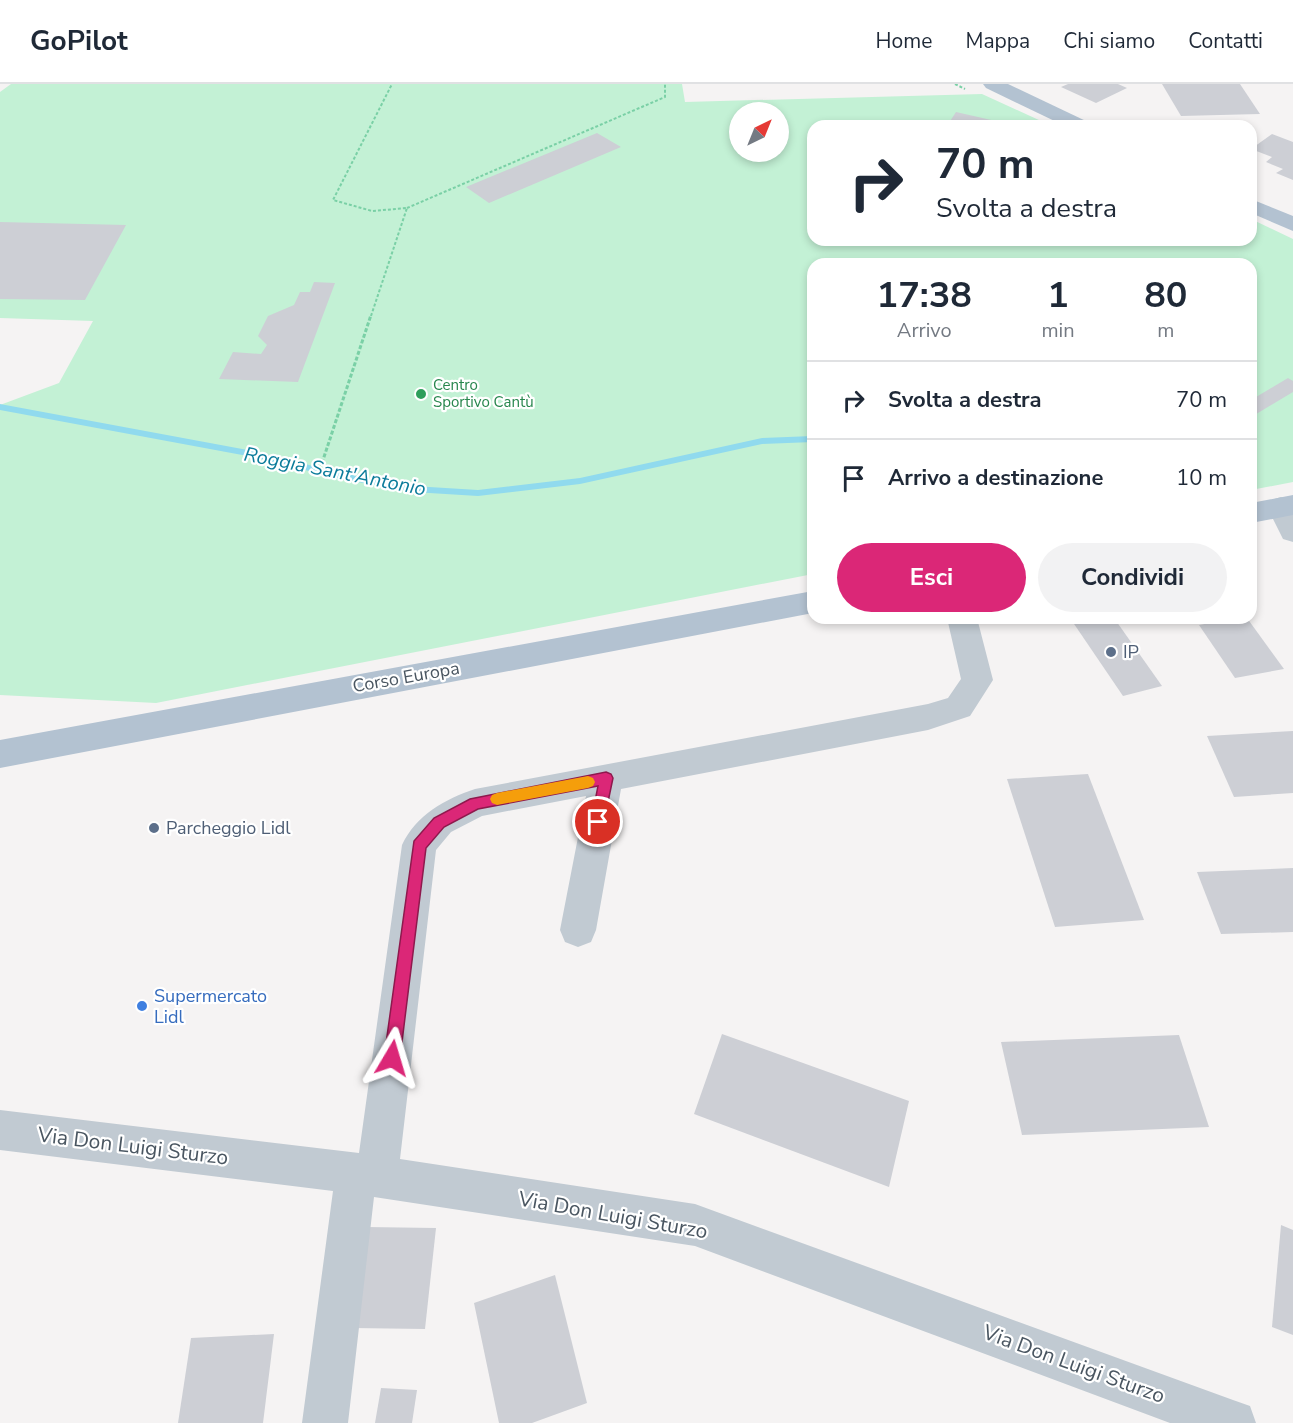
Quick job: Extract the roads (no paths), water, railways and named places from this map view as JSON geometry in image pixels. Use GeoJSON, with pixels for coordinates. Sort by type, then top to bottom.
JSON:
{"type":"FeatureCollection","features":[{"type":"Feature","properties":{"kind":"main road"},"geometry":{"type":"LineString","coordinates":[[993,84],[1068,120]]}},
{"type":"Feature","properties":{"kind":"main road"},"geometry":{"type":"LineString","coordinates":[[1257,208],[1293,224]]}},
{"type":"Feature","properties":{"kind":"main road"},"geometry":{"type":"LineString","coordinates":[[1257,513],[1289,515]]}},
{"type":"Feature","properties":{"kind":"main road","name":"Corso Europa"},"geometry":{"type":"LineString","coordinates":[[0,754],[807,603]]}},
{"type":"Feature","properties":{"kind":"street"},"geometry":{"type":"LineString","coordinates":[[325,1423],[419,845],[439,822],[475,803],[928,717],[959,707],[977,680],[963,624]]}},
{"type":"Feature","properties":{"kind":"street"},"geometry":{"type":"LineString","coordinates":[[578,930],[606,778]]}},
{"type":"Feature","properties":{"kind":"street","name":"Via Don Luigi Sturzo"},"geometry":{"type":"LineString","coordinates":[[0,1130],[366,1174],[695,1225],[1233,1423]]}},
{"type":"Feature","properties":{"kind":"waterway","name":"Roggia Sant'Antonio"},"geometry":{"type":"LineString","coordinates":[[0,407],[253,454],[341,476],[413,489],[478,493],[580,481],[762,441],[807,439]]}},
{"type":"Feature","properties":{"kind":"place","name":"Centro Sportivo Cantù"},"geometry":{"type":"Point","coordinates":[421,394]}},
{"type":"Feature","properties":{"kind":"place","name":"IP"},"geometry":{"type":"Point","coordinates":[1111,652]}},
{"type":"Feature","properties":{"kind":"place","name":"Parcheggio Lidl"},"geometry":{"type":"Point","coordinates":[154,828]}},
{"type":"Feature","properties":{"kind":"place","name":"Supermercato Lidl"},"geometry":{"type":"Point","coordinates":[142,1006]}}]}
